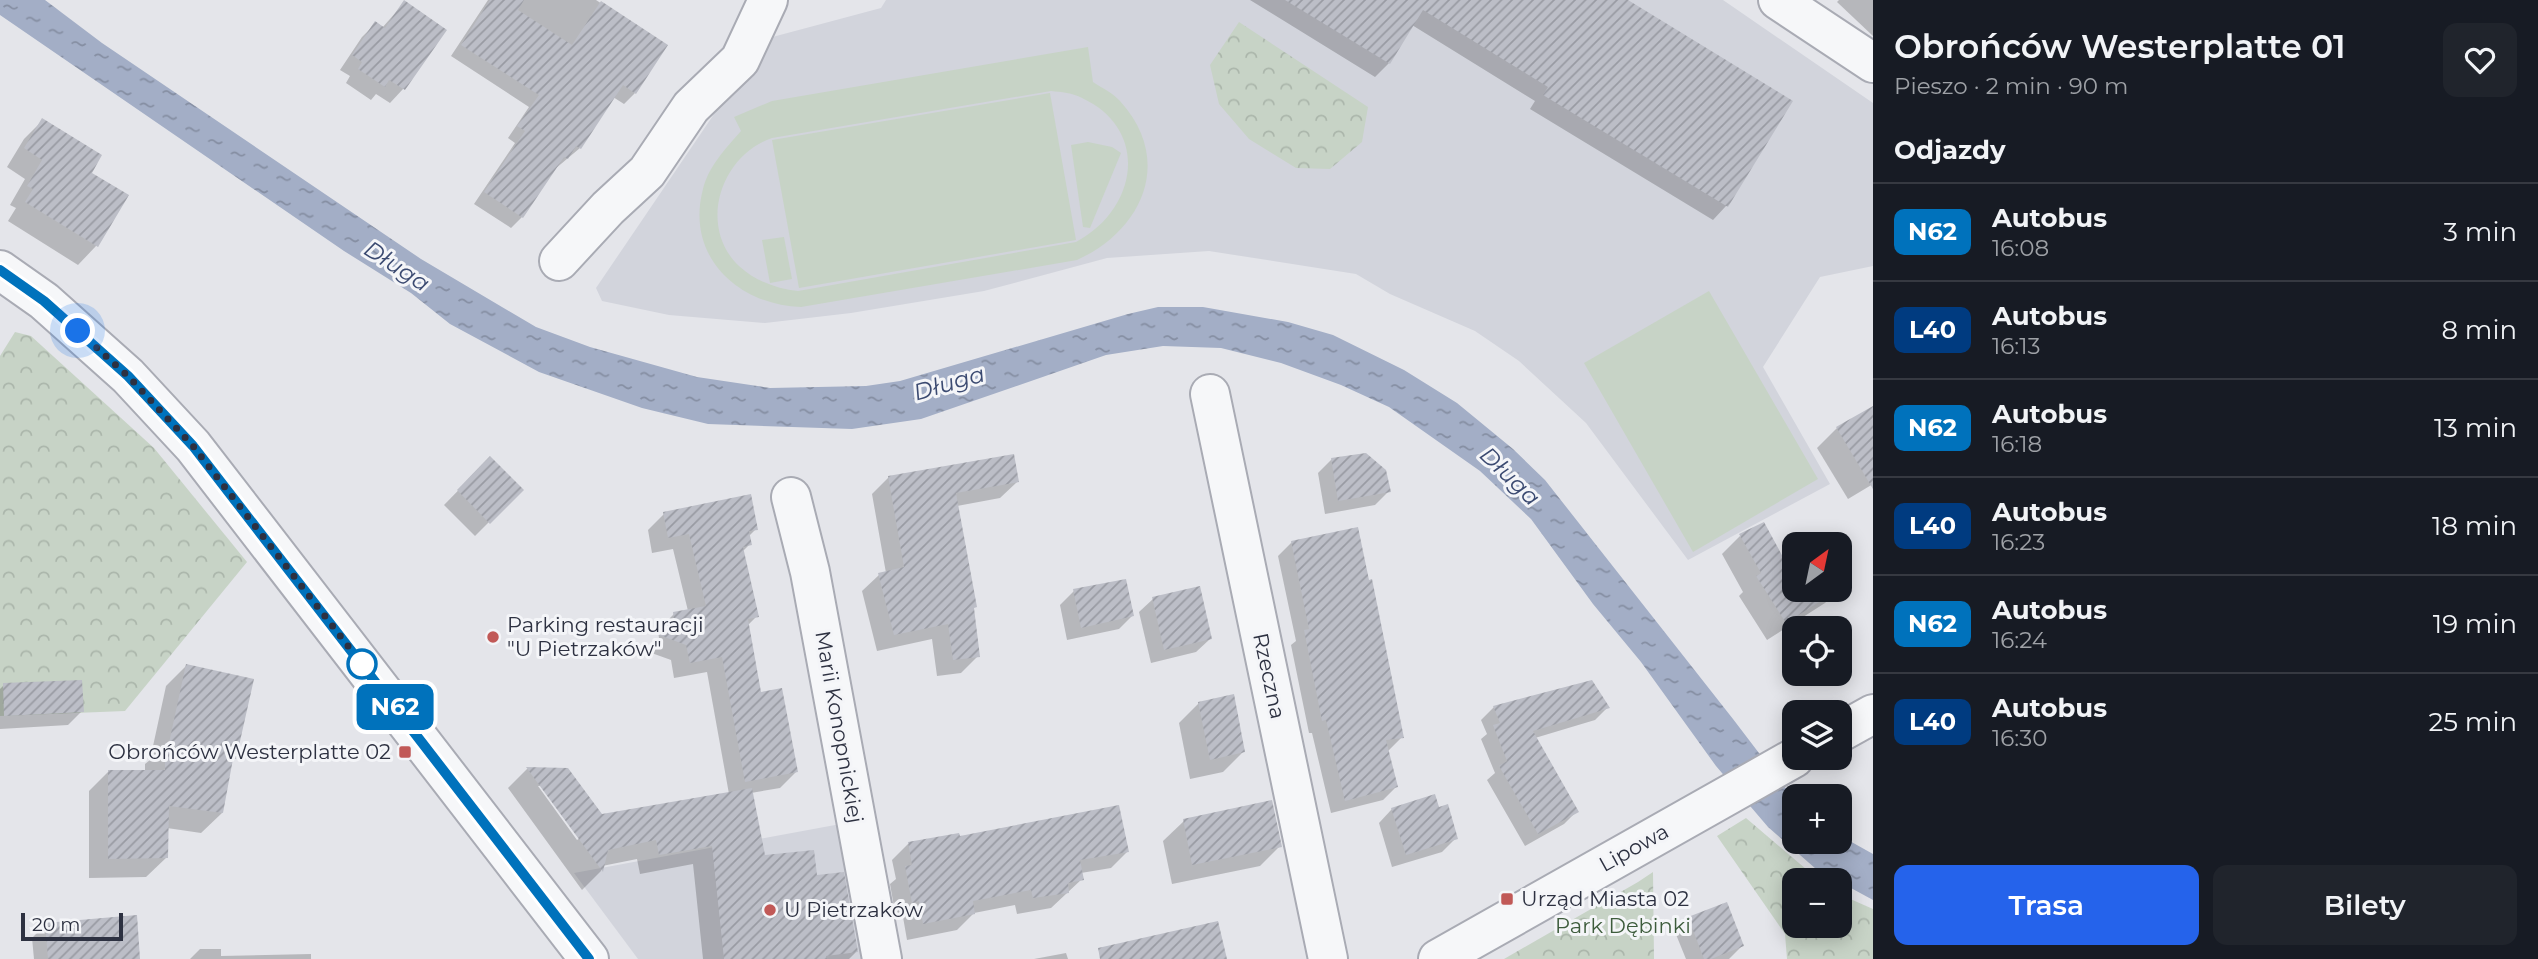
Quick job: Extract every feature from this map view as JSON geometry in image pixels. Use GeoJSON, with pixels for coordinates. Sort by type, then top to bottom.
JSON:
{"type":"FeatureCollection","features":[{"type":"Feature","properties":{"kind":"street"},"geometry":{"type":"LineString","coordinates":[[559,261],[608,208],[647,172],[691,107],[740,60],[768,0]]}},
{"type":"Feature","properties":{"kind":"street"},"geometry":{"type":"LineString","coordinates":[[1778,0],[1873,63]]}},
{"type":"Feature","properties":{"kind":"street"},"geometry":{"type":"LineString","coordinates":[[0,270],[44,301],[128,376],[193,446],[589,959]]}},
{"type":"Feature","properties":{"kind":"street","name":"Rzeczna"},"geometry":{"type":"LineString","coordinates":[[1210,394],[1328,959]]}},
{"type":"Feature","properties":{"kind":"street","name":"Marii Konopnickiej"},"geometry":{"type":"LineString","coordinates":[[791,497],[810,572],[882,959]]}},
{"type":"Feature","properties":{"kind":"street"},"geometry":{"type":"LineString","coordinates":[[1852,726],[1873,714]]}},
{"type":"Feature","properties":{"kind":"street","name":"Lipowa"},"geometry":{"type":"LineString","coordinates":[[1438,959],[1782,765]]}},
{"type":"Feature","properties":{"kind":"shaded area"},"geometry":{"type":"Polygon","coordinates":[[[886,0],[1723,0],[1873,103],[1873,266],[1820,277],[1763,367],[1830,484],[1688,560],[1586,423],[1519,361],[1475,331],[1390,294],[1356,274],[1209,251],[1107,258],[984,291],[851,313],[765,323],[669,315],[602,301],[596,288],[765,39],[881,8],[886,0]]]}},
{"type":"Feature","properties":{"kind":"shaded area"},"geometry":{"type":"Polygon","coordinates":[[[846,823],[873,959],[638,959],[574,873],[846,823]]]}},
{"type":"Feature","properties":{"kind":"green space"},"geometry":{"type":"Polygon","coordinates":[[[1239,22],[1368,107],[1362,142],[1330,169],[1296,168],[1249,139],[1219,104],[1210,65],[1239,22]]]}},
{"type":"Feature","properties":{"kind":"green space"},"geometry":{"type":"Polygon","coordinates":[[[1088,47],[1093,82],[1120,101],[1136,124],[1145,147],[1148,169],[1144,191],[1134,212],[1119,231],[1100,247],[1077,260],[801,307],[778,304],[757,297],[722,272],[709,255],[702,235],[699,213],[709,173],[741,131],[734,117],[772,101],[1088,47]],[[1051,91],[772,138],[754,147],[739,160],[728,175],[718,212],[719,232],[726,250],[739,266],[759,280],[798,291],[1076,242],[1097,228],[1123,191],[1128,170],[1127,149],[1119,130],[1104,112],[1078,96],[1051,91]]]}},
{"type":"Feature","properties":{"kind":"green space"},"geometry":{"type":"Polygon","coordinates":[[[1050,93],[1076,240],[799,288],[772,140],[1050,93]]]}},
{"type":"Feature","properties":{"kind":"green space"},"geometry":{"type":"Polygon","coordinates":[[[1088,142],[1112,147],[1121,153],[1090,228],[1083,227],[1071,145],[1088,142]]]}},
{"type":"Feature","properties":{"kind":"green space"},"geometry":{"type":"Polygon","coordinates":[[[784,237],[792,279],[770,283],[762,240],[784,237]]]}},
{"type":"Feature","properties":{"kind":"green space"},"geometry":{"type":"Polygon","coordinates":[[[1709,291],[1818,479],[1693,552],[1584,363],[1709,291]]]}},
{"type":"Feature","properties":{"kind":"green space"},"geometry":{"type":"Polygon","coordinates":[[[15,332],[31,336],[154,448],[247,562],[125,711],[0,716],[0,356],[15,332]]]}},
{"type":"Feature","properties":{"kind":"green space"},"geometry":{"type":"Polygon","coordinates":[[[1746,818],[1782,849],[1782,854],[1788,854],[1805,868],[1782,868],[1782,930],[1717,836],[1746,818]]]}},
{"type":"Feature","properties":{"kind":"green space","name":"Park Dębinki"},"geometry":{"type":"Polygon","coordinates":[[[1653,872],[1654,959],[1504,959],[1638,882],[1653,872]]]}},
{"type":"Feature","properties":{"kind":"green space"},"geometry":{"type":"Polygon","coordinates":[[[1852,900],[1873,909],[1873,959],[1787,959],[1785,938],[1852,938],[1852,900]]]}},
{"type":"Feature","properties":{"kind":"water","name":"Długa"},"geometry":{"type":"Polygon","coordinates":[[[0,0],[45,0],[102,43],[421,259],[536,327],[590,347],[697,377],[770,388],[866,386],[900,381],[1158,307],[1203,307],[1288,322],[1333,335],[1404,370],[1457,403],[1513,449],[1545,480],[1783,784],[1782,839],[1768,827],[1716,766],[1641,662],[1593,604],[1531,519],[1480,471],[1389,407],[1341,385],[1281,363],[1221,348],[1163,346],[1106,355],[921,419],[852,429],[708,424],[642,408],[539,372],[450,324],[411,293],[344,251],[0,15],[0,0]]]}},
{"type":"Feature","properties":{"kind":"water"},"geometry":{"type":"Polygon","coordinates":[[[1852,842],[1873,854],[1873,900],[1852,889],[1852,868],[1815,868],[1799,854],[1852,854],[1852,842]]]}},
{"type":"Feature","properties":{"kind":"building"},"geometry":{"type":"Polygon","coordinates":[[[404,0],[447,30],[405,90],[389,80],[385,87],[358,69],[362,62],[352,55],[375,21],[385,28],[404,0]]]}},
{"type":"Feature","properties":{"kind":"building"},"geometry":{"type":"Polygon","coordinates":[[[490,0],[524,0],[518,10],[572,45],[601,1],[668,45],[636,94],[623,85],[581,149],[576,146],[568,159],[564,157],[523,218],[484,192],[525,131],[517,126],[539,95],[461,45],[490,0]]]}},
{"type":"Feature","properties":{"kind":"building"},"geometry":{"type":"Polygon","coordinates":[[[1285,0],[1628,0],[1793,101],[1728,207],[1543,95],[1548,87],[1423,10],[1390,64],[1285,0]]]}},
{"type":"Feature","properties":{"kind":"building"},"geometry":{"type":"Polygon","coordinates":[[[42,118],[102,155],[92,173],[129,195],[98,247],[25,202],[33,189],[27,186],[42,160],[24,148],[42,118]]]}},
{"type":"Feature","properties":{"kind":"building"},"geometry":{"type":"Polygon","coordinates":[[[1873,406],[1873,489],[1836,427],[1873,406]]]}},
{"type":"Feature","properties":{"kind":"building"},"geometry":{"type":"Polygon","coordinates":[[[1366,453],[1386,470],[1391,492],[1338,501],[1331,458],[1366,453]]]}},
{"type":"Feature","properties":{"kind":"building"},"geometry":{"type":"Polygon","coordinates":[[[1014,454],[1019,482],[956,493],[977,607],[974,608],[980,657],[953,660],[948,624],[894,635],[878,573],[904,567],[888,476],[1014,454]]]}},
{"type":"Feature","properties":{"kind":"building"},"geometry":{"type":"Polygon","coordinates":[[[490,456],[524,490],[490,524],[457,490],[490,456]]]}},
{"type":"Feature","properties":{"kind":"building"},"geometry":{"type":"Polygon","coordinates":[[[751,494],[758,530],[749,531],[752,545],[743,547],[759,617],[748,619],[761,692],[782,688],[798,772],[745,782],[722,657],[690,663],[686,645],[659,635],[674,621],[673,612],[706,606],[689,534],[668,538],[663,512],[751,494]]]}},
{"type":"Feature","properties":{"kind":"building"},"geometry":{"type":"Polygon","coordinates":[[[1764,522],[1782,555],[1782,602],[1819,602],[1797,616],[1782,617],[1756,576],[1761,573],[1739,534],[1764,522]]]}},
{"type":"Feature","properties":{"kind":"building"},"geometry":{"type":"Polygon","coordinates":[[[1358,527],[1369,580],[1372,579],[1404,738],[1386,740],[1398,787],[1345,801],[1326,720],[1322,721],[1304,630],[1309,629],[1291,541],[1358,527]]]}},
{"type":"Feature","properties":{"kind":"building"},"geometry":{"type":"Polygon","coordinates":[[[1126,579],[1134,616],[1081,628],[1073,589],[1126,579]]]}},
{"type":"Feature","properties":{"kind":"building"},"geometry":{"type":"Polygon","coordinates":[[[1200,586],[1212,639],[1164,650],[1152,597],[1200,586]]]}},
{"type":"Feature","properties":{"kind":"building"},"geometry":{"type":"Polygon","coordinates":[[[186,664],[254,679],[236,759],[233,759],[223,813],[169,806],[168,858],[108,859],[108,770],[165,770],[165,743],[169,743],[186,664]]]}},
{"type":"Feature","properties":{"kind":"building"},"geometry":{"type":"Polygon","coordinates":[[[82,680],[84,712],[4,716],[3,683],[82,680]]]}},
{"type":"Feature","properties":{"kind":"building"},"geometry":{"type":"Polygon","coordinates":[[[1592,680],[1610,708],[1533,731],[1579,812],[1538,834],[1499,766],[1507,761],[1493,725],[1500,723],[1493,706],[1592,680]]]}},
{"type":"Feature","properties":{"kind":"building"},"geometry":{"type":"Polygon","coordinates":[[[1234,694],[1245,752],[1210,760],[1198,702],[1234,694]]]}},
{"type":"Feature","properties":{"kind":"building"},"geometry":{"type":"Polygon","coordinates":[[[526,767],[568,768],[602,814],[752,788],[765,855],[814,850],[817,875],[844,872],[858,952],[826,956],[827,959],[724,959],[712,846],[659,855],[656,840],[608,850],[603,872],[526,767]]]}},
{"type":"Feature","properties":{"kind":"building"},"geometry":{"type":"Polygon","coordinates":[[[1435,794],[1439,807],[1448,804],[1458,839],[1406,855],[1391,808],[1435,794]]]}},
{"type":"Feature","properties":{"kind":"building"},"geometry":{"type":"Polygon","coordinates":[[[1272,800],[1282,847],[1192,865],[1183,819],[1272,800]]]}},
{"type":"Feature","properties":{"kind":"building"},"geometry":{"type":"Polygon","coordinates":[[[1119,805],[1129,852],[1080,860],[1084,880],[1068,883],[1069,893],[1033,898],[1031,890],[973,901],[975,914],[923,924],[919,901],[912,903],[905,866],[912,865],[908,842],[959,833],[960,836],[1119,805]]]}},
{"type":"Feature","properties":{"kind":"building"},"geometry":{"type":"Polygon","coordinates":[[[1727,902],[1744,946],[1711,959],[1704,959],[1688,917],[1727,902]]]}},
{"type":"Feature","properties":{"kind":"building"},"geometry":{"type":"Polygon","coordinates":[[[137,915],[140,959],[48,959],[45,923],[137,915]]]}},
{"type":"Feature","properties":{"kind":"building"},"geometry":{"type":"Polygon","coordinates":[[[1218,921],[1227,959],[1100,959],[1098,948],[1218,921]]]}},
{"type":"Feature","properties":{"kind":"bus line","name":"N62"},"geometry":{"type":"LineString","coordinates":[[0,270],[44,301],[128,376],[193,446],[589,959]]}},
{"type":"Feature","properties":{"kind":"place","name":"Parking restauracji \"U Pietrzaków\""},"geometry":{"type":"Point","coordinates":[493,637]}},
{"type":"Feature","properties":{"kind":"place","name":"Obrońców Westerplatte 02"},"geometry":{"type":"Point","coordinates":[405,752]}},
{"type":"Feature","properties":{"kind":"place","name":"Urząd Miasta 02"},"geometry":{"type":"Point","coordinates":[1507,899]}},
{"type":"Feature","properties":{"kind":"place","name":"U Pietrzaków"},"geometry":{"type":"Point","coordinates":[770,910]}},
{"type":"Feature","properties":{"kind":"route"},"geometry":{"type":"LineString","coordinates":[[78,331],[128,376],[193,446],[362,664]]}}]}
